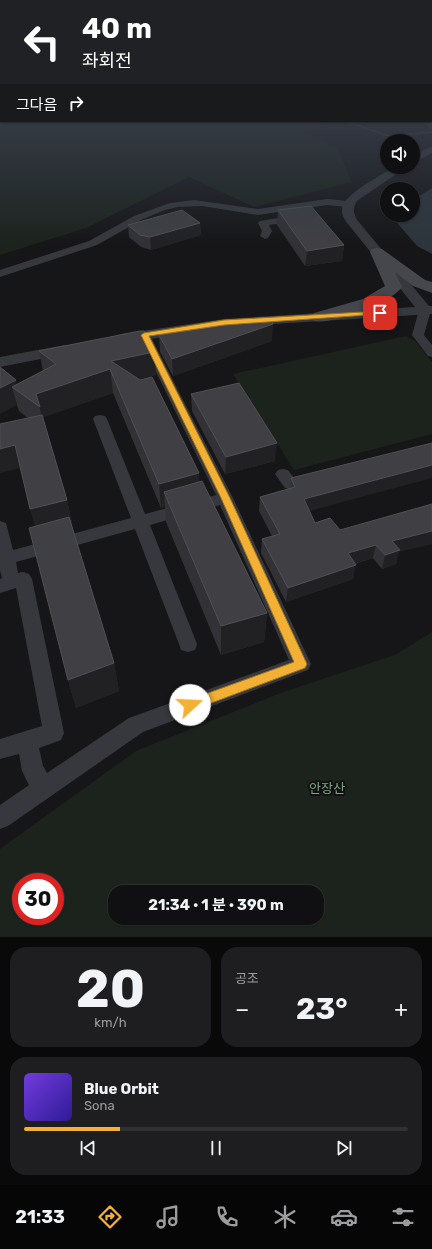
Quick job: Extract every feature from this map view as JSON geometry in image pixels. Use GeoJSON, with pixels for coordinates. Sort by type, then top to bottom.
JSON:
{"type":"FeatureCollection","features":[{"type":"Feature","properties":{"kind":"main road"},"geometry":{"type":"LineString","coordinates":[[377,252],[419,283],[432,288]]}},
{"type":"Feature","properties":{"kind":"main road"},"geometry":{"type":"LineString","coordinates":[[320,317],[370,303],[383,297],[394,288],[377,252]]}},
{"type":"Feature","properties":{"kind":"street"},"geometry":{"type":"LineString","coordinates":[[391,174],[354,198],[348,204],[347,213],[377,252],[429,310],[432,325]]}},
{"type":"Feature","properties":{"kind":"street"},"geometry":{"type":"LineString","coordinates":[[0,274],[106,238],[130,222],[173,206],[195,203],[248,212],[258,212],[327,202],[348,204]]}},
{"type":"Feature","properties":{"kind":"street"},"geometry":{"type":"LineString","coordinates":[[265,236],[267,231],[263,223],[311,216],[314,206],[311,204]]}},
{"type":"Feature","properties":{"kind":"street"},"geometry":{"type":"LineString","coordinates":[[106,342],[224,322],[429,310]]}},
{"type":"Feature","properties":{"kind":"street"},"geometry":{"type":"LineString","coordinates":[[429,310],[418,335],[432,353]]}},
{"type":"Feature","properties":{"kind":"street"},"geometry":{"type":"LineString","coordinates":[[0,818],[136,725],[301,664],[225,498],[144,335]]}},
{"type":"Feature","properties":{"kind":"street"},"geometry":{"type":"LineString","coordinates":[[0,362],[76,348]]}},
{"type":"Feature","properties":{"kind":"street"},"geometry":{"type":"LineString","coordinates":[[100,419],[188,644]]}},
{"type":"Feature","properties":{"kind":"street"},"geometry":{"type":"LineString","coordinates":[[284,474],[290,484],[320,477]]}},
{"type":"Feature","properties":{"kind":"street"},"geometry":{"type":"LineString","coordinates":[[7,558],[225,498]]}},
{"type":"Feature","properties":{"kind":"street"},"geometry":{"type":"LineString","coordinates":[[0,527],[7,558],[6,584],[23,579],[54,733],[0,749]]}},
{"type":"Feature","properties":{"kind":"street"},"geometry":{"type":"LineString","coordinates":[[27,741],[33,771],[44,788]]}},
{"type":"Feature","properties":{"kind":"green space"},"geometry":{"type":"Polygon","coordinates":[[[0,156],[341,156],[352,182],[254,207],[189,177],[86,228],[0,255],[0,156]]]}},
{"type":"Feature","properties":{"kind":"green space"},"geometry":{"type":"Polygon","coordinates":[[[406,336],[415,341],[432,362],[432,434],[294,470],[233,374],[406,336]]]}},
{"type":"Feature","properties":{"kind":"green space","name":"안장산"},"geometry":{"type":"Polygon","coordinates":[[[432,632],[432,937],[0,937],[0,849],[136,751],[281,693],[395,655],[432,632]]]}},
{"type":"Feature","properties":{"kind":"shaded area"},"geometry":{"type":"Polygon","coordinates":[[[432,188],[432,254],[417,246],[397,222],[420,222],[420,196],[432,188]]]}},
{"type":"Feature","properties":{"kind":"building"},"geometry":{"type":"Polygon","coordinates":[[[311,206],[344,245],[307,251],[278,210],[311,206]]]}},
{"type":"Feature","properties":{"kind":"building"},"geometry":{"type":"Polygon","coordinates":[[[182,210],[200,223],[150,237],[140,235],[128,225],[182,210]]]}},
{"type":"Feature","properties":{"kind":"building"},"geometry":{"type":"Polygon","coordinates":[[[272,320],[273,324],[172,359],[159,335],[231,324],[272,320]]]}},
{"type":"Feature","properties":{"kind":"building"},"geometry":{"type":"Polygon","coordinates":[[[144,331],[154,352],[111,361],[140,380],[152,377],[199,473],[159,484],[110,369],[36,394],[40,407],[12,387],[56,364],[39,351],[144,331]]]}},
{"type":"Feature","properties":{"kind":"building"},"geometry":{"type":"Polygon","coordinates":[[[0,367],[16,380],[0,388],[0,367]]]}},
{"type":"Feature","properties":{"kind":"building"},"geometry":{"type":"Polygon","coordinates":[[[239,383],[277,443],[226,457],[191,394],[239,383]]]}},
{"type":"Feature","properties":{"kind":"building"},"geometry":{"type":"Polygon","coordinates":[[[42,415],[67,500],[30,509],[15,445],[0,449],[0,424],[42,415]]]}},
{"type":"Feature","properties":{"kind":"building"},"geometry":{"type":"Polygon","coordinates":[[[432,443],[432,465],[304,499],[315,523],[330,518],[340,530],[432,504],[432,531],[392,541],[400,550],[385,555],[376,545],[348,553],[356,565],[288,588],[262,539],[280,534],[260,497],[295,487],[291,478],[432,443]]]}},
{"type":"Feature","properties":{"kind":"building"},"geometry":{"type":"Polygon","coordinates":[[[202,481],[267,613],[221,626],[164,492],[202,481]]]}},
{"type":"Feature","properties":{"kind":"building"},"geometry":{"type":"Polygon","coordinates":[[[69,517],[114,663],[68,680],[29,528],[69,517]]]}},
{"type":"Feature","properties":{"kind":"route"},"geometry":{"type":"LineString","coordinates":[[190,705],[301,664],[225,498],[144,335],[224,322],[380,313]]}}]}
